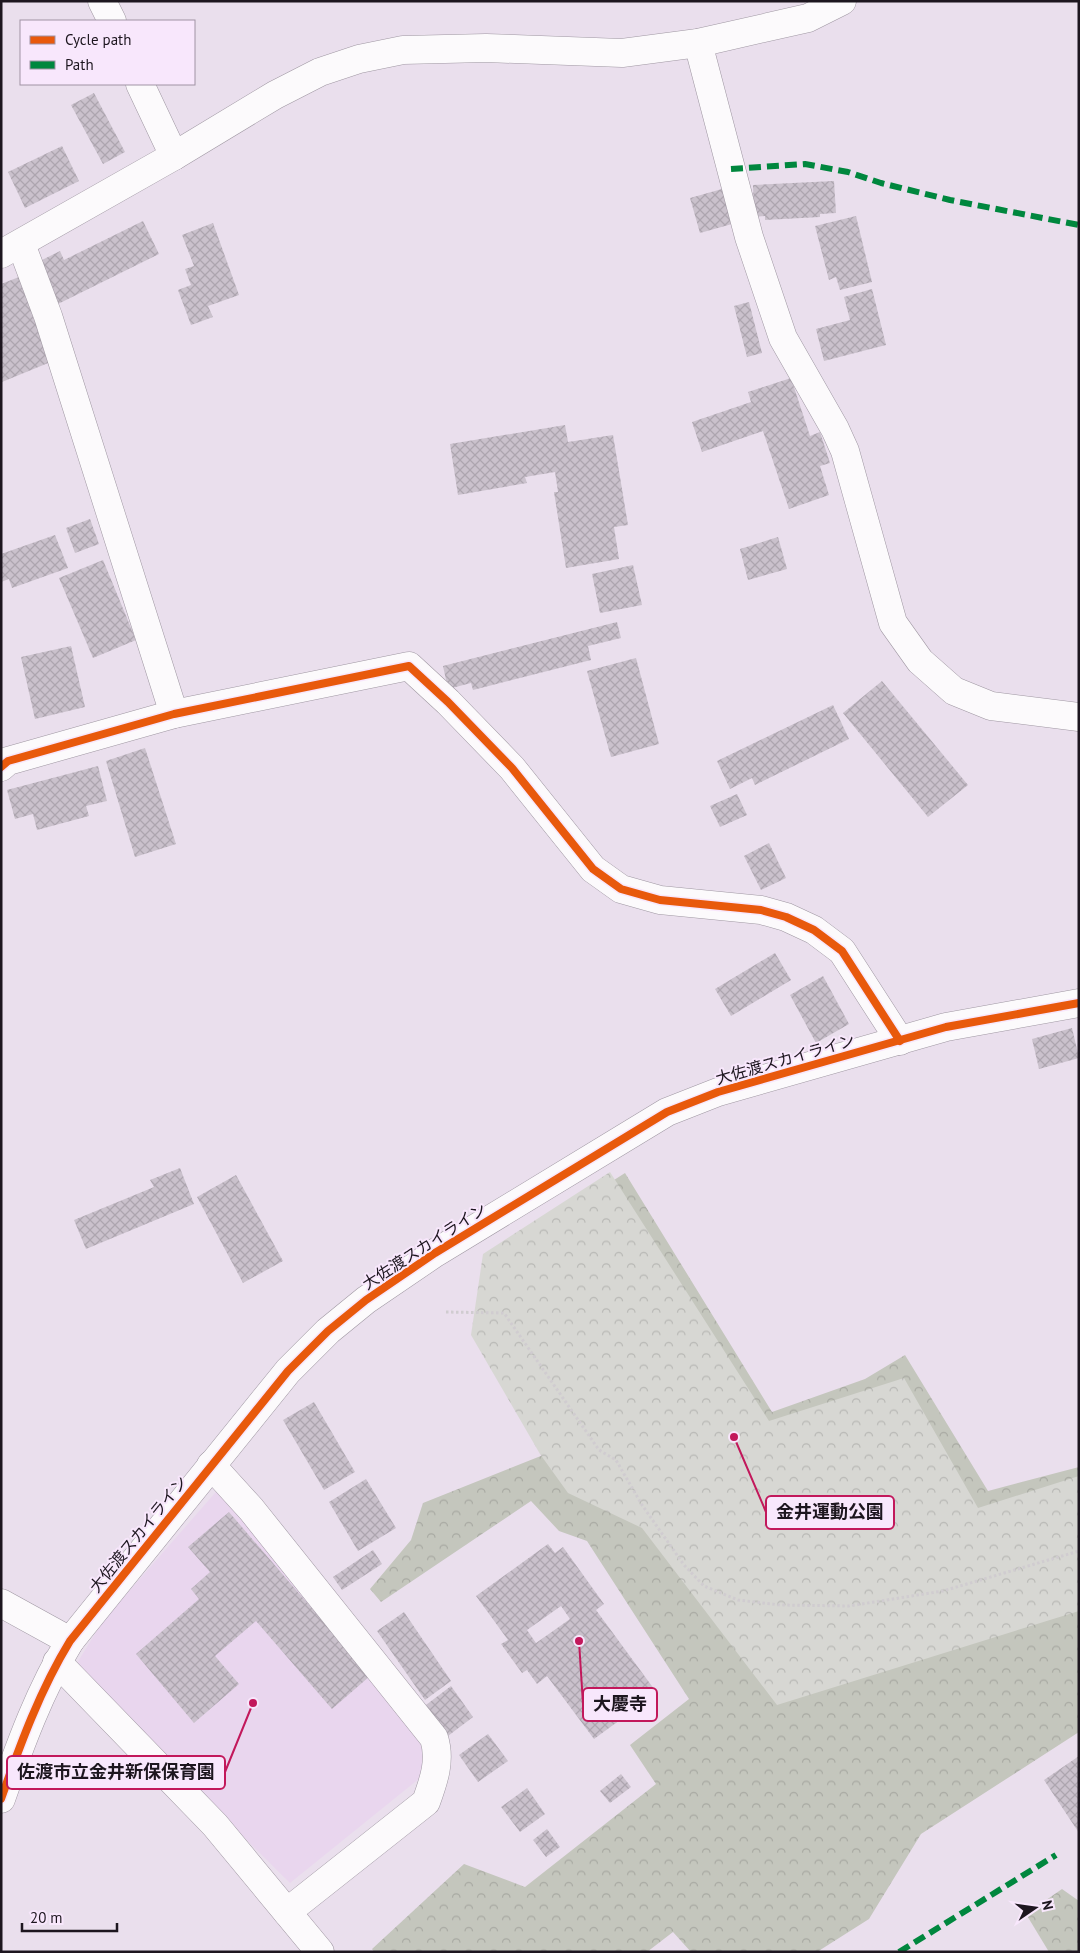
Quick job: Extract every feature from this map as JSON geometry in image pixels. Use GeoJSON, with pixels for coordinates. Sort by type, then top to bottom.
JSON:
{"type":"FeatureCollection","features":[{"type":"Feature","properties":{"kind":"street"},"geometry":{"type":"LineString","coordinates":[[102,1],[112,20]]}},
{"type":"Feature","properties":{"kind":"street"},"geometry":{"type":"LineString","coordinates":[[174,714],[48,316],[11,249],[174,156],[275,95],[320,72],[359,59],[403,50],[486,48],[622,53],[698,43],[808,18],[842,1]]}},
{"type":"Feature","properties":{"kind":"street"},"geometry":{"type":"LineString","coordinates":[[698,43],[749,237],[783,338],[835,429],[845,451],[893,623],[920,661],[954,691],[991,706],[1079,717]]}},
{"type":"Feature","properties":{"kind":"street"},"geometry":{"type":"LineString","coordinates":[[140,85],[174,156]]}},
{"type":"Feature","properties":{"kind":"street"},"geometry":{"type":"LineString","coordinates":[[1,767],[8,761],[174,714],[409,666],[448,702],[512,768],[593,869],[621,889],[660,900],[761,910],[786,917],[814,930],[842,951],[900,1041]]}},
{"type":"Feature","properties":{"kind":"street","name":"大佐渡スカイライン"},"geometry":{"type":"LineString","coordinates":[[1,1799],[18,1751],[63,1652],[288,1371],[328,1331],[366,1300],[435,1253],[667,1112],[718,1092],[946,1027],[1079,1003]]}},
{"type":"Feature","properties":{"kind":"street"},"geometry":{"type":"LineString","coordinates":[[211,1466],[251,1509],[428,1730],[434,1738],[438,1752],[435,1777],[426,1802],[287,1912]]}},
{"type":"Feature","properties":{"kind":"street"},"geometry":{"type":"LineString","coordinates":[[1,1603],[63,1652],[215,1826],[320,1952]]}},
{"type":"Feature","properties":{"kind":"path"},"geometry":{"type":"LineString","coordinates":[[446,1312],[504,1313],[599,1450],[616,1460],[642,1505],[684,1565],[704,1586],[738,1600],[780,1605],[849,1606],[944,1591],[1079,1551]]}},
{"type":"Feature","properties":{"kind":"shaded area"},"geometry":{"type":"Polygon","coordinates":[[[222,1485],[380,1677],[436,1765],[290,1883],[74,1668],[103,1621],[222,1485]]]}},
{"type":"Feature","properties":{"kind":"green space"},"geometry":{"type":"Polygon","coordinates":[[[610,1172],[769,1421],[904,1378],[978,1508],[1079,1476],[1079,1611],[777,1705],[642,1528],[568,1493],[540,1454],[471,1335],[483,1254],[610,1172]]]}},
{"type":"Feature","properties":{"kind":"green space"},"geometry":{"type":"Polygon","coordinates":[[[625,1173],[772,1412],[865,1379],[905,1355],[988,1491],[1079,1467],[1079,1732],[921,1834],[869,1919],[817,1952],[691,1952],[673,1932],[647,1952],[374,1952],[372,1949],[464,1864],[525,1887],[656,1784],[630,1745],[689,1699],[587,1541],[559,1531],[531,1501],[381,1602],[370,1589],[411,1540],[423,1503],[571,1444],[817,1474],[493,1257],[625,1173]]]}},
{"type":"Feature","properties":{"kind":"green space"},"geometry":{"type":"Polygon","coordinates":[[[1062,1889],[1079,1901],[1079,1952],[1049,1952],[1026,1914],[1062,1889]]]}},
{"type":"Feature","properties":{"kind":"building"},"geometry":{"type":"Polygon","coordinates":[[[94,93],[125,152],[103,164],[71,105],[94,93]]]}},
{"type":"Feature","properties":{"kind":"building"},"geometry":{"type":"Polygon","coordinates":[[[62,146],[79,181],[25,208],[8,172],[62,146]]]}},
{"type":"Feature","properties":{"kind":"building"},"geometry":{"type":"Polygon","coordinates":[[[834,181],[836,213],[820,214],[820,217],[765,220],[765,216],[754,217],[753,185],[834,181]]]}},
{"type":"Feature","properties":{"kind":"building"},"geometry":{"type":"Polygon","coordinates":[[[722,189],[732,224],[700,233],[690,198],[722,189]]]}},
{"type":"Feature","properties":{"kind":"building"},"geometry":{"type":"Polygon","coordinates":[[[856,216],[872,282],[840,290],[836,277],[829,280],[815,226],[856,216]]]}},
{"type":"Feature","properties":{"kind":"building"},"geometry":{"type":"Polygon","coordinates":[[[143,221],[159,254],[58,304],[38,262],[60,251],[64,260],[143,221]]]}},
{"type":"Feature","properties":{"kind":"building"},"geometry":{"type":"Polygon","coordinates":[[[213,223],[239,295],[208,306],[213,317],[191,325],[178,290],[191,285],[185,269],[194,266],[182,235],[213,223]]]}},
{"type":"Feature","properties":{"kind":"building"},"geometry":{"type":"Polygon","coordinates":[[[19,277],[53,361],[2,382],[1,284],[19,277]]]}},
{"type":"Feature","properties":{"kind":"building"},"geometry":{"type":"Polygon","coordinates":[[[872,289],[886,345],[824,361],[816,329],[850,320],[844,297],[872,289]]]}},
{"type":"Feature","properties":{"kind":"building"},"geometry":{"type":"Polygon","coordinates":[[[749,302],[762,353],[747,357],[734,306],[749,302]]]}},
{"type":"Feature","properties":{"kind":"building"},"geometry":{"type":"Polygon","coordinates":[[[791,378],[810,436],[820,432],[830,463],[820,466],[829,495],[789,509],[763,431],[702,452],[692,422],[751,402],[748,392],[791,378]]]}},
{"type":"Feature","properties":{"kind":"building"},"geometry":{"type":"Polygon","coordinates":[[[565,425],[568,442],[613,435],[628,525],[614,527],[619,559],[566,568],[554,492],[558,492],[555,472],[525,477],[527,483],[458,495],[450,444],[565,425]]]}},
{"type":"Feature","properties":{"kind":"building"},"geometry":{"type":"Polygon","coordinates":[[[90,519],[99,544],[75,553],[66,528],[90,519]]]}},
{"type":"Feature","properties":{"kind":"building"},"geometry":{"type":"Polygon","coordinates":[[[55,535],[68,568],[12,588],[9,579],[1,582],[1,554],[55,535]]]}},
{"type":"Feature","properties":{"kind":"building"},"geometry":{"type":"Polygon","coordinates":[[[778,537],[787,569],[748,580],[740,549],[778,537]]]}},
{"type":"Feature","properties":{"kind":"building"},"geometry":{"type":"Polygon","coordinates":[[[103,560],[136,640],[93,658],[59,578],[103,560]]]}},
{"type":"Feature","properties":{"kind":"building"},"geometry":{"type":"Polygon","coordinates":[[[633,565],[642,605],[600,613],[592,574],[633,565]]]}},
{"type":"Feature","properties":{"kind":"building"},"geometry":{"type":"Polygon","coordinates":[[[617,622],[621,638],[588,646],[591,660],[473,690],[471,683],[448,689],[443,666],[617,622]]]}},
{"type":"Feature","properties":{"kind":"building"},"geometry":{"type":"Polygon","coordinates":[[[71,646],[85,707],[35,719],[21,657],[71,646]]]}},
{"type":"Feature","properties":{"kind":"building"},"geometry":{"type":"Polygon","coordinates":[[[636,658],[659,744],[611,757],[587,671],[636,658]]]}},
{"type":"Feature","properties":{"kind":"building"},"geometry":{"type":"Polygon","coordinates":[[[882,681],[968,785],[928,817],[843,713],[882,681]]]}},
{"type":"Feature","properties":{"kind":"building"},"geometry":{"type":"Polygon","coordinates":[[[833,705],[849,739],[755,785],[752,778],[730,789],[717,761],[833,705]]]}},
{"type":"Feature","properties":{"kind":"building"},"geometry":{"type":"Polygon","coordinates":[[[145,748],[176,844],[135,857],[106,761],[145,748]]]}},
{"type":"Feature","properties":{"kind":"building"},"geometry":{"type":"Polygon","coordinates":[[[98,766],[107,801],[86,806],[89,816],[37,830],[33,814],[15,819],[7,790],[98,766]]]}},
{"type":"Feature","properties":{"kind":"building"},"geometry":{"type":"Polygon","coordinates":[[[737,794],[747,815],[720,827],[710,806],[737,794]]]}},
{"type":"Feature","properties":{"kind":"building"},"geometry":{"type":"Polygon","coordinates":[[[769,843],[786,878],[761,890],[744,856],[769,843]]]}},
{"type":"Feature","properties":{"kind":"building"},"geometry":{"type":"Polygon","coordinates":[[[775,953],[791,980],[731,1016],[715,989],[775,953]]]}},
{"type":"Feature","properties":{"kind":"building"},"geometry":{"type":"Polygon","coordinates":[[[823,976],[849,1024],[816,1043],[790,995],[823,976]]]}},
{"type":"Feature","properties":{"kind":"building"},"geometry":{"type":"Polygon","coordinates":[[[1072,1028],[1079,1058],[1039,1069],[1032,1039],[1072,1028]]]}},
{"type":"Feature","properties":{"kind":"building"},"geometry":{"type":"Polygon","coordinates":[[[180,1168],[194,1204],[86,1249],[74,1220],[154,1187],[150,1180],[180,1168]]]}},
{"type":"Feature","properties":{"kind":"building"},"geometry":{"type":"Polygon","coordinates":[[[236,1175],[283,1261],[243,1283],[197,1197],[236,1175]]]}},
{"type":"Feature","properties":{"kind":"building"},"geometry":{"type":"Polygon","coordinates":[[[314,1402],[355,1472],[324,1490],[283,1420],[314,1402]]]}},
{"type":"Feature","properties":{"kind":"building"},"geometry":{"type":"Polygon","coordinates":[[[366,1479],[396,1528],[358,1551],[329,1502],[366,1479]]]}},
{"type":"Feature","properties":{"kind":"building"},"geometry":{"type":"Polygon","coordinates":[[[229,1512],[370,1676],[332,1709],[256,1621],[215,1656],[239,1684],[194,1723],[136,1654],[199,1599],[191,1589],[210,1572],[188,1547],[229,1512]]]}},
{"type":"Feature","properties":{"kind":"building"},"geometry":{"type":"Polygon","coordinates":[[[548,1544],[555,1553],[563,1547],[604,1604],[596,1610],[657,1693],[594,1739],[547,1676],[537,1684],[527,1670],[522,1673],[501,1644],[508,1640],[476,1596],[548,1544]],[[561,1606],[527,1630],[536,1643],[570,1619],[561,1606]]]}},
{"type":"Feature","properties":{"kind":"building"},"geometry":{"type":"Polygon","coordinates":[[[373,1550],[382,1564],[342,1590],[333,1577],[373,1550]]]}},
{"type":"Feature","properties":{"kind":"building"},"geometry":{"type":"Polygon","coordinates":[[[404,1612],[451,1681],[425,1700],[377,1631],[404,1612]]]}},
{"type":"Feature","properties":{"kind":"building"},"geometry":{"type":"Polygon","coordinates":[[[451,1686],[473,1717],[448,1736],[426,1705],[451,1686]]]}},
{"type":"Feature","properties":{"kind":"building"},"geometry":{"type":"Polygon","coordinates":[[[488,1734],[508,1761],[478,1782],[459,1755],[488,1734]]]}},
{"type":"Feature","properties":{"kind":"building"},"geometry":{"type":"Polygon","coordinates":[[[1079,1756],[1079,1833],[1044,1780],[1079,1756]]]}},
{"type":"Feature","properties":{"kind":"building"},"geometry":{"type":"Polygon","coordinates":[[[621,1774],[631,1787],[610,1803],[600,1791],[621,1774]]]}},
{"type":"Feature","properties":{"kind":"building"},"geometry":{"type":"Polygon","coordinates":[[[527,1788],[545,1814],[520,1832],[501,1807],[527,1788]]]}},
{"type":"Feature","properties":{"kind":"building"},"geometry":{"type":"Polygon","coordinates":[[[547,1829],[560,1847],[546,1857],[533,1840],[547,1829]]]}},
{"type":"Feature","properties":{"kind":"marked path"},"geometry":{"type":"LineString","coordinates":[[731,169],[805,164],[848,172],[881,183],[950,200],[1079,225]]}},
{"type":"Feature","properties":{"kind":"marked path"},"geometry":{"type":"LineString","coordinates":[[899,1952],[1056,1855]]}},
{"type":"Feature","properties":{"kind":"cycle path"},"geometry":{"type":"LineString","coordinates":[[1,767],[8,761],[174,714],[409,666],[448,702],[512,768],[593,869],[621,889],[660,900],[761,910],[786,917],[814,930],[842,951],[900,1041]]}},
{"type":"Feature","properties":{"kind":"cycle path"},"geometry":{"type":"LineString","coordinates":[[1,1799],[40,1698],[70,1641],[288,1371],[328,1331],[366,1300],[435,1253],[667,1112],[718,1092],[946,1027],[1079,1003]]}},
{"type":"Feature","properties":{"kind":"place","name":"金井運動公園"},"geometry":{"type":"Point","coordinates":[734,1437]}},
{"type":"Feature","properties":{"kind":"place","name":"大慶寺"},"geometry":{"type":"Point","coordinates":[579,1641]}},
{"type":"Feature","properties":{"kind":"place","name":"佐渡市立金井新保保育園"},"geometry":{"type":"Point","coordinates":[253,1703]}}]}
